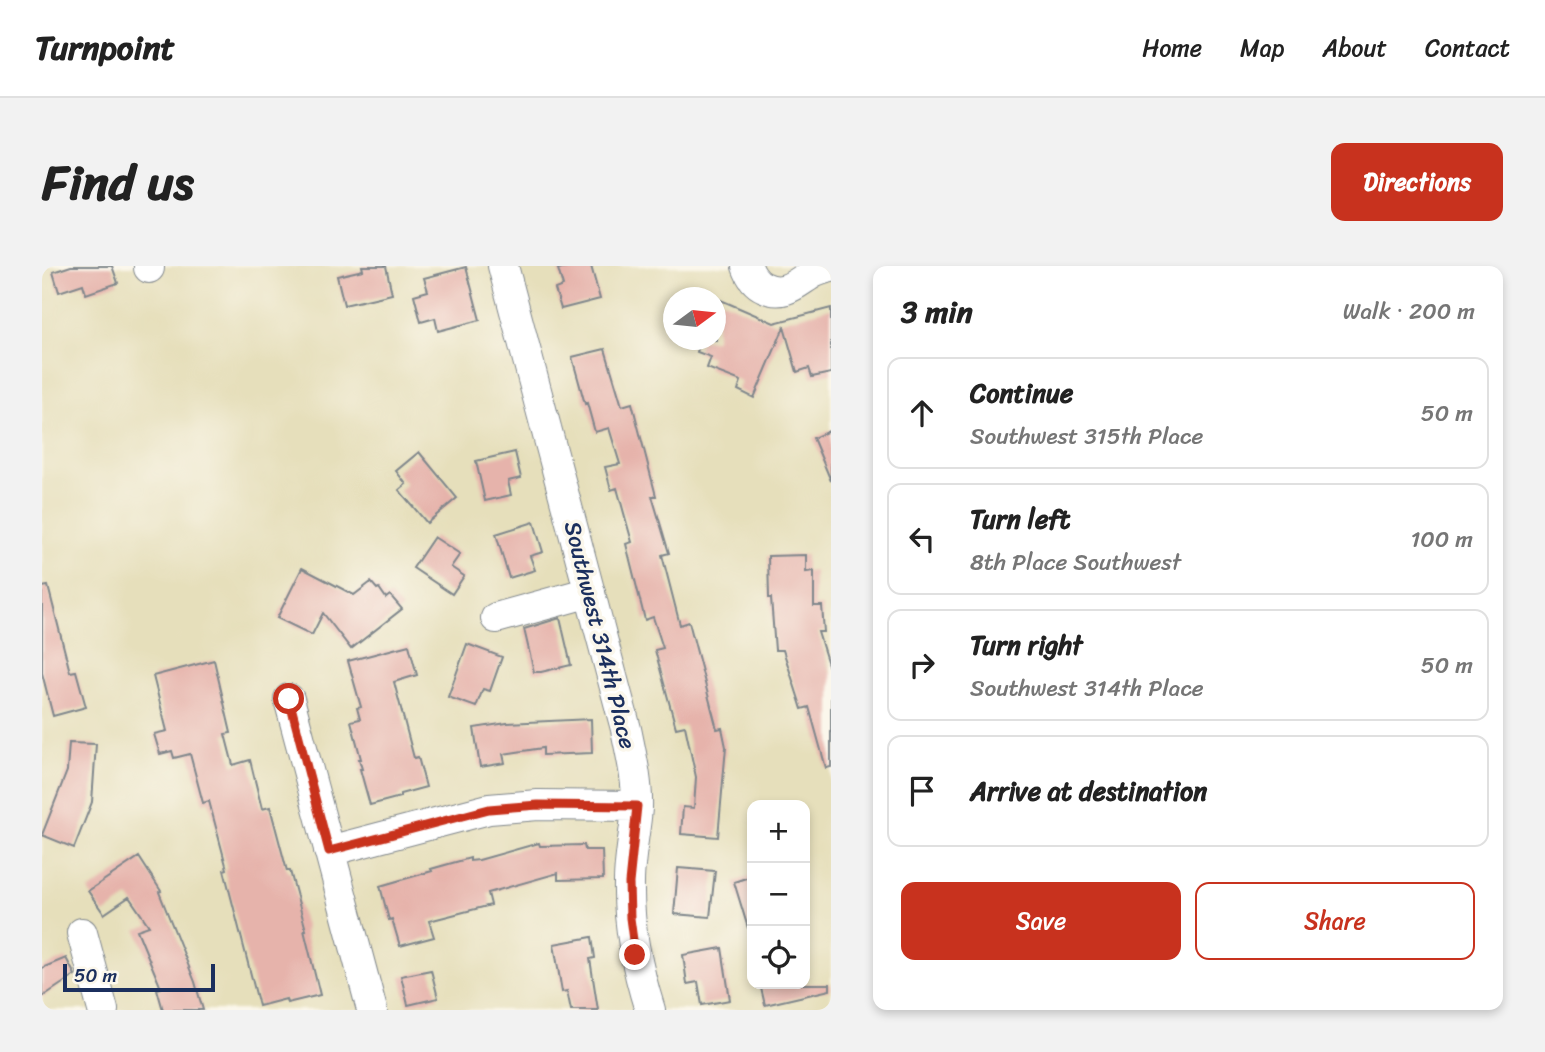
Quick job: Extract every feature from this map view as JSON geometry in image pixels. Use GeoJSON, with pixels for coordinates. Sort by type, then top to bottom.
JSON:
{"type":"FeatureCollection","features":[{"type":"Feature","properties":{"kind":"street","name":"Southwest 314th Place"},"geometry":{"type":"LineString","coordinates":[[503,266],[633,764],[637,806],[629,883],[630,918],[635,955],[650,1010]]}},
{"type":"Feature","properties":{"kind":"street"},"geometry":{"type":"LineString","coordinates":[[747,266],[753,279],[777,292],[831,267]]}},
{"type":"Feature","properties":{"kind":"street"},"geometry":{"type":"LineString","coordinates":[[496,618],[590,592]]}},
{"type":"Feature","properties":{"kind":"street"},"geometry":{"type":"LineString","coordinates":[[289,699],[372,1010]]}},
{"type":"Feature","properties":{"kind":"street"},"geometry":{"type":"LineString","coordinates":[[329,851],[489,809],[538,805],[637,806]]}},
{"type":"Feature","properties":{"kind":"street"},"geometry":{"type":"LineString","coordinates":[[82,933],[103,1010]]}},
{"type":"Feature","properties":{"kind":"building"},"geometry":{"type":"Polygon","coordinates":[[[71,266],[112,266],[118,283],[86,294],[83,284],[59,292],[53,272],[71,266]]]}},
{"type":"Feature","properties":{"kind":"building"},"geometry":{"type":"Polygon","coordinates":[[[362,266],[386,266],[392,294],[344,305],[337,276],[363,270],[362,266]]]}},
{"type":"Feature","properties":{"kind":"building"},"geometry":{"type":"Polygon","coordinates":[[[591,266],[600,299],[561,309],[555,289],[563,286],[558,269],[591,266]]]}},
{"type":"Feature","properties":{"kind":"building"},"geometry":{"type":"Polygon","coordinates":[[[466,267],[480,320],[438,331],[435,318],[421,322],[414,295],[428,291],[424,278],[466,267]]]}},
{"type":"Feature","properties":{"kind":"building"},"geometry":{"type":"Polygon","coordinates":[[[726,302],[774,323],[831,308],[831,373],[812,377],[809,368],[797,372],[784,327],[754,398],[738,390],[741,381],[707,368],[711,357],[697,352],[726,350],[726,302]]]}},
{"type":"Feature","properties":{"kind":"building"},"geometry":{"type":"Polygon","coordinates":[[[605,349],[622,406],[632,403],[656,496],[652,496],[669,553],[662,555],[680,625],[689,622],[717,729],[722,728],[726,747],[718,837],[681,834],[683,807],[694,808],[696,777],[685,726],[676,728],[655,650],[663,648],[653,617],[645,620],[626,544],[632,542],[617,488],[611,490],[605,467],[620,464],[609,428],[595,432],[572,357],[605,349]]]}},
{"type":"Feature","properties":{"kind":"building"},"geometry":{"type":"Polygon","coordinates":[[[831,430],[831,481],[813,438],[831,430]]]}},
{"type":"Feature","properties":{"kind":"building"},"geometry":{"type":"Polygon","coordinates":[[[419,452],[457,498],[427,523],[399,490],[406,484],[396,471],[419,452]]]}},
{"type":"Feature","properties":{"kind":"building"},"geometry":{"type":"Polygon","coordinates":[[[515,452],[521,478],[508,481],[511,495],[485,501],[476,461],[515,452]]]}},
{"type":"Feature","properties":{"kind":"building"},"geometry":{"type":"Polygon","coordinates":[[[534,522],[543,552],[530,556],[535,570],[509,578],[496,534],[534,522]]]}},
{"type":"Feature","properties":{"kind":"building"},"geometry":{"type":"Polygon","coordinates":[[[434,537],[460,554],[451,567],[464,576],[452,594],[413,568],[434,537]]]}},
{"type":"Feature","properties":{"kind":"building"},"geometry":{"type":"Polygon","coordinates":[[[806,555],[806,572],[814,571],[814,606],[822,606],[824,632],[818,632],[831,674],[831,767],[826,768],[809,707],[802,709],[783,650],[775,650],[769,598],[768,556],[806,555]]]}},
{"type":"Feature","properties":{"kind":"building"},"geometry":{"type":"Polygon","coordinates":[[[302,568],[354,595],[371,582],[386,598],[390,595],[402,609],[351,649],[323,613],[312,635],[277,618],[302,568]]]}},
{"type":"Feature","properties":{"kind":"building"},"geometry":{"type":"Polygon","coordinates":[[[48,586],[70,672],[76,671],[86,707],[53,716],[42,673],[42,587],[48,586]]]}},
{"type":"Feature","properties":{"kind":"building"},"geometry":{"type":"Polygon","coordinates":[[[560,618],[571,665],[534,672],[524,629],[560,618]]]}},
{"type":"Feature","properties":{"kind":"building"},"geometry":{"type":"Polygon","coordinates":[[[467,644],[502,657],[490,691],[483,689],[476,707],[448,697],[467,644]]]}},
{"type":"Feature","properties":{"kind":"building"},"geometry":{"type":"Polygon","coordinates":[[[409,645],[417,675],[394,682],[414,758],[418,757],[426,787],[370,805],[351,721],[360,719],[357,708],[361,707],[348,661],[409,645]]]}},
{"type":"Feature","properties":{"kind":"building"},"geometry":{"type":"Polygon","coordinates":[[[214,660],[231,733],[225,734],[233,765],[250,760],[262,809],[270,807],[306,930],[320,995],[259,1006],[209,801],[203,803],[190,754],[174,758],[172,751],[160,754],[154,734],[167,731],[153,676],[214,660]]]}},
{"type":"Feature","properties":{"kind":"building"},"geometry":{"type":"Polygon","coordinates":[[[591,719],[592,753],[543,755],[543,748],[503,754],[505,763],[480,767],[474,728],[507,723],[591,719]]]}},
{"type":"Feature","properties":{"kind":"building"},"geometry":{"type":"Polygon","coordinates":[[[69,743],[96,744],[92,802],[74,848],[42,835],[67,771],[69,743]]]}},
{"type":"Feature","properties":{"kind":"building"},"geometry":{"type":"Polygon","coordinates":[[[539,843],[540,846],[584,845],[585,850],[602,850],[603,879],[558,880],[558,873],[488,893],[491,905],[429,921],[434,937],[400,946],[392,919],[389,920],[380,886],[470,858],[470,861],[479,860],[539,843]]]}},
{"type":"Feature","properties":{"kind":"building"},"geometry":{"type":"Polygon","coordinates":[[[139,857],[161,891],[159,892],[195,982],[203,1010],[163,1010],[157,989],[161,988],[137,930],[149,926],[129,897],[104,914],[88,891],[139,857]]]}},
{"type":"Feature","properties":{"kind":"building"},"geometry":{"type":"Polygon","coordinates":[[[678,868],[715,871],[710,917],[674,914],[678,868]]]}},
{"type":"Feature","properties":{"kind":"building"},"geometry":{"type":"Polygon","coordinates":[[[747,878],[747,925],[734,882],[747,878]]]}},
{"type":"Feature","properties":{"kind":"building"},"geometry":{"type":"Polygon","coordinates":[[[592,937],[595,958],[590,959],[598,1010],[571,1010],[567,991],[562,992],[554,944],[592,937]]]}},
{"type":"Feature","properties":{"kind":"building"},"geometry":{"type":"Polygon","coordinates":[[[722,948],[730,1000],[702,1005],[698,982],[687,984],[683,955],[722,948]]]}},
{"type":"Feature","properties":{"kind":"building"},"geometry":{"type":"Polygon","coordinates":[[[66,958],[75,975],[42,997],[42,968],[66,958]]]}},
{"type":"Feature","properties":{"kind":"building"},"geometry":{"type":"Polygon","coordinates":[[[431,970],[438,998],[408,1005],[401,976],[431,970]]]}},
{"type":"Feature","properties":{"kind":"building"},"geometry":{"type":"Polygon","coordinates":[[[810,984],[830,984],[830,990],[765,1005],[761,989],[810,989],[810,984]]]}},
{"type":"Feature","properties":{"kind":"route"},"geometry":{"type":"LineString","coordinates":[[289,699],[329,851],[489,809],[538,805],[637,806],[629,883],[635,955]]}}]}
